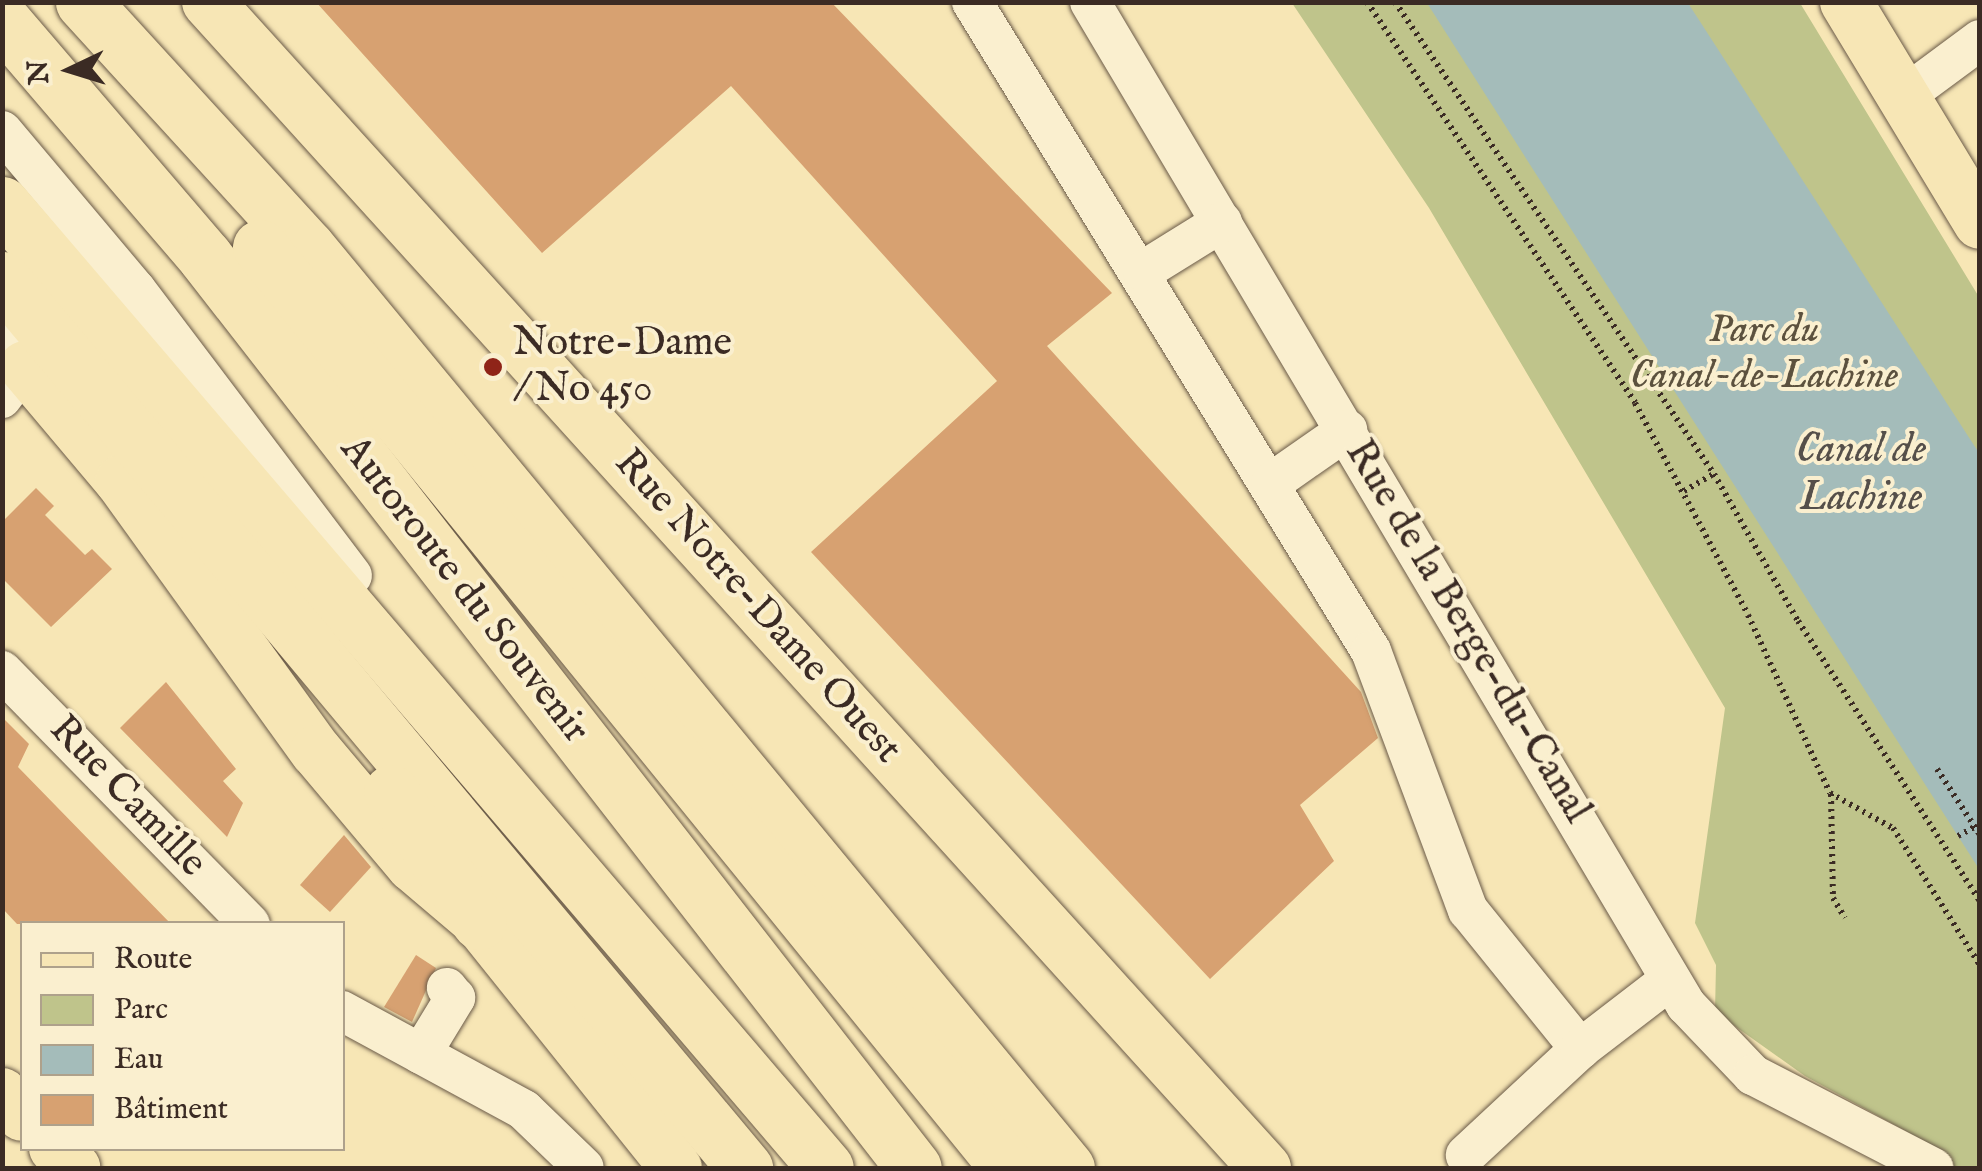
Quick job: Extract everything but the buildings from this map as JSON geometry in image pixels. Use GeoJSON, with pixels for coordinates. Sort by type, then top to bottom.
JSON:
{"type":"FeatureCollection","features":[{"type":"Feature","properties":{"kind":"highway"},"geometry":{"type":"LineString","coordinates":[[69,2],[428,460],[1008,1168]]}},
{"type":"Feature","properties":{"kind":"highway"},"geometry":{"type":"LineString","coordinates":[[83,2],[307,247],[1068,1168]]}},
{"type":"Feature","properties":{"kind":"highway","name":"Autoroute du Souvenir"},"geometry":{"type":"LineString","coordinates":[[2,20],[205,257],[914,1168]]}},
{"type":"Feature","properties":{"kind":"highway"},"geometry":{"type":"LineString","coordinates":[[2,204],[826,1168]]}},
{"type":"Feature","properties":{"kind":"highway"},"geometry":{"type":"LineString","coordinates":[[2,279],[745,1168]]}},
{"type":"Feature","properties":{"kind":"highway"},"geometry":{"type":"LineString","coordinates":[[238,566],[479,922]]}},
{"type":"Feature","properties":{"kind":"main road","name":"Rue Notre-Dame Ouest"},"geometry":{"type":"LineString","coordinates":[[208,2],[1265,1168]]}},
{"type":"Feature","properties":{"kind":"main road"},"geometry":{"type":"LineString","coordinates":[[1846,2],[1980,223]]}},
{"type":"Feature","properties":{"kind":"main road"},"geometry":{"type":"LineString","coordinates":[[10,369],[121,482],[316,751],[414,866],[479,922],[676,1168]]}},
{"type":"Feature","properties":{"kind":"main road"},"geometry":{"type":"LineString","coordinates":[[2,1094],[20,1112]]}},
{"type":"Feature","properties":{"kind":"street"},"geometry":{"type":"LineString","coordinates":[[972,2],[1143,271],[1386,682],[1468,910],[1580,1049]]}},
{"type":"Feature","properties":{"kind":"street","name":"Rue de la Berge-du-Canal"},"geometry":{"type":"LineString","coordinates":[[1090,2],[1670,980],[1739,1066],[1933,1168]]}},
{"type":"Feature","properties":{"kind":"street"},"geometry":{"type":"LineString","coordinates":[[1903,97],[1980,40]]}},
{"type":"Feature","properties":{"kind":"street"},"geometry":{"type":"LineString","coordinates":[[2,42],[205,257]]}},
{"type":"Feature","properties":{"kind":"street"},"geometry":{"type":"LineString","coordinates":[[2,131],[136,290],[581,878]]}},
{"type":"Feature","properties":{"kind":"street"},"geometry":{"type":"LineString","coordinates":[[1143,271],[1222,222]]}},
{"type":"Feature","properties":{"kind":"street"},"geometry":{"type":"LineString","coordinates":[[1271,483],[1347,430]]}},
{"type":"Feature","properties":{"kind":"street","name":"Rue Camille"},"geometry":{"type":"LineString","coordinates":[[2,671],[247,921]]}},
{"type":"Feature","properties":{"kind":"street"},"geometry":{"type":"LineString","coordinates":[[1466,1155],[1580,1049],[1670,980]]}},
{"type":"Feature","properties":{"kind":"street"},"geometry":{"type":"LineString","coordinates":[[421,1054],[455,998],[447,988]]}},
{"type":"Feature","properties":{"kind":"street"},"geometry":{"type":"LineString","coordinates":[[345,1013],[524,1110],[584,1168]]}},
{"type":"Feature","properties":{"kind":"path"},"geometry":{"type":"LineString","coordinates":[[1368,2],[1635,402],[1684,491],[1830,793],[1833,898],[1846,918]]}},
{"type":"Feature","properties":{"kind":"path"},"geometry":{"type":"LineString","coordinates":[[1395,2],[1714,474],[1798,622],[1980,901]]}},
{"type":"Feature","properties":{"kind":"path"},"geometry":{"type":"LineString","coordinates":[[1684,491],[1714,474]]}},
{"type":"Feature","properties":{"kind":"path"},"geometry":{"type":"LineString","coordinates":[[1937,768],[1977,831],[1958,836]]}},
{"type":"Feature","properties":{"kind":"path"},"geometry":{"type":"LineString","coordinates":[[1830,793],[1893,828],[1980,965]]}},
{"type":"Feature","properties":{"kind":"green space","name":"Parc du Canal-de-Lachine"},"geometry":{"type":"Polygon","coordinates":[[[1292,3],[1800,3],[1979,297],[1979,1168],[1956,1168],[1935,1147],[1805,1076],[1715,1012],[1716,965],[1695,923],[1725,708],[1429,208],[1292,3]]]}},
{"type":"Feature","properties":{"kind":"water","name":"Canal de Lachine"},"geometry":{"type":"Polygon","coordinates":[[[1427,3],[1688,3],[1979,453],[1979,869],[1427,3]]]}},
{"type":"Feature","properties":{"kind":"place","name":"Notre-Dame / No 450"},"geometry":{"type":"Point","coordinates":[493,367]}}]}
